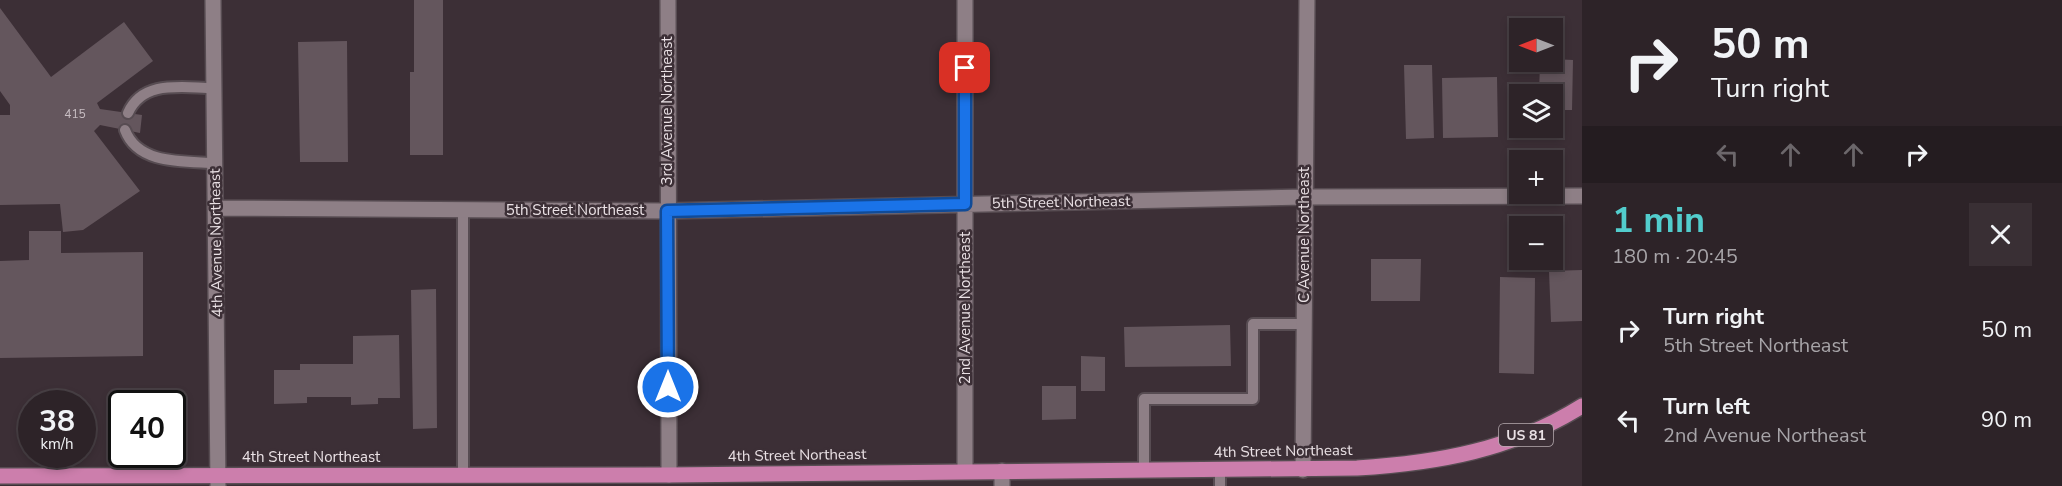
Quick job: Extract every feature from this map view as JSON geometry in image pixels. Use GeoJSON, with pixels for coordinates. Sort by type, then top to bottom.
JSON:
{"type":"FeatureCollection","features":[{"type":"Feature","properties":{"kind":"main road","name":"4th Street Northeast"},"geometry":{"type":"LineString","coordinates":[[0,476],[218,480],[463,475],[965,471],[1002,478],[1144,470],[1303,470],[1382,467],[1466,455],[1534,432],[1582,406]]}},
{"type":"Feature","properties":{"kind":"street","name":"4th Avenue Northeast"},"geometry":{"type":"LineString","coordinates":[[213,0],[218,480]]}},
{"type":"Feature","properties":{"kind":"street","name":"3rd Avenue Northeast"},"geometry":{"type":"LineString","coordinates":[[668,0],[669,475]]}},
{"type":"Feature","properties":{"kind":"street","name":"2nd Avenue Northeast"},"geometry":{"type":"LineString","coordinates":[[965,0],[965,471]]}},
{"type":"Feature","properties":{"kind":"street","name":"C Avenue Northeast"},"geometry":{"type":"LineString","coordinates":[[1303,470],[1307,0]]}},
{"type":"Feature","properties":{"kind":"street","name":"5th Street Northeast"},"geometry":{"type":"LineString","coordinates":[[215,208],[667,211],[1304,197],[1582,195]]}},
{"type":"Feature","properties":{"kind":"lane"},"geometry":{"type":"LineString","coordinates":[[128,113],[133,102],[144,92],[163,88],[214,88]]}},
{"type":"Feature","properties":{"kind":"lane"},"geometry":{"type":"LineString","coordinates":[[125,130],[129,141],[160,160],[215,163]]}},
{"type":"Feature","properties":{"kind":"lane"},"geometry":{"type":"LineString","coordinates":[[463,210],[463,475]]}},
{"type":"Feature","properties":{"kind":"lane"},"geometry":{"type":"LineString","coordinates":[[1144,470],[1144,399],[1253,399],[1253,324],[1304,324]]}},
{"type":"Feature","properties":{"kind":"lane"},"geometry":{"type":"LineString","coordinates":[[1220,470],[1220,486]]}},
{"type":"Feature","properties":{"kind":"building"},"geometry":{"type":"Polygon","coordinates":[[[414,0],[443,0],[443,155],[410,155],[410,72],[414,72],[414,0]]]}},
{"type":"Feature","properties":{"kind":"building"},"geometry":{"type":"Polygon","coordinates":[[[0,8],[51,77],[124,22],[153,61],[97,103],[100,109],[142,115],[140,133],[100,125],[94,131],[140,191],[83,230],[63,232],[60,204],[0,205],[0,115],[10,115],[10,105],[0,91],[0,8]]]}},
{"type":"Feature","properties":{"kind":"building"},"geometry":{"type":"Polygon","coordinates":[[[347,41],[348,162],[300,162],[298,42],[347,41]]]}},
{"type":"Feature","properties":{"kind":"building"},"geometry":{"type":"Polygon","coordinates":[[[1563,60],[1573,60],[1572,110],[1563,110],[1563,84],[1539,84],[1540,72],[1563,72],[1563,60]]]}},
{"type":"Feature","properties":{"kind":"building"},"geometry":{"type":"Polygon","coordinates":[[[1404,65],[1432,65],[1434,138],[1406,139],[1404,65]]]}},
{"type":"Feature","properties":{"kind":"building"},"geometry":{"type":"Polygon","coordinates":[[[1497,77],[1498,137],[1443,138],[1442,78],[1497,77]]]}},
{"type":"Feature","properties":{"kind":"building"},"geometry":{"type":"Polygon","coordinates":[[[29,231],[61,231],[61,253],[143,252],[143,356],[0,358],[0,261],[29,260],[29,231]]]}},
{"type":"Feature","properties":{"kind":"building"},"geometry":{"type":"Polygon","coordinates":[[[1371,259],[1421,259],[1420,301],[1371,301],[1371,259]]]}},
{"type":"Feature","properties":{"kind":"building"},"geometry":{"type":"Polygon","coordinates":[[[1582,270],[1582,321],[1551,322],[1549,271],[1582,270]]]}},
{"type":"Feature","properties":{"kind":"building"},"geometry":{"type":"Polygon","coordinates":[[[1500,277],[1535,278],[1534,374],[1499,373],[1500,277]]]}},
{"type":"Feature","properties":{"kind":"building"},"geometry":{"type":"Polygon","coordinates":[[[436,289],[437,428],[413,429],[411,290],[436,289]]]}},
{"type":"Feature","properties":{"kind":"building"},"geometry":{"type":"Polygon","coordinates":[[[1230,325],[1231,366],[1125,367],[1124,327],[1230,325]]]}},
{"type":"Feature","properties":{"kind":"building"},"geometry":{"type":"Polygon","coordinates":[[[399,335],[400,398],[378,398],[378,404],[351,405],[351,397],[307,397],[307,403],[274,404],[274,370],[300,370],[300,364],[353,364],[353,336],[399,335]]]}},
{"type":"Feature","properties":{"kind":"building"},"geometry":{"type":"Polygon","coordinates":[[[1081,356],[1105,357],[1105,391],[1081,391],[1081,356]]]}},
{"type":"Feature","properties":{"kind":"building"},"geometry":{"type":"Polygon","coordinates":[[[1042,386],[1076,386],[1076,419],[1042,420],[1042,386]]]}},
{"type":"Feature","properties":{"kind":"route"},"geometry":{"type":"LineString","coordinates":[[668,387],[667,211],[965,204],[965,68]]}}]}
